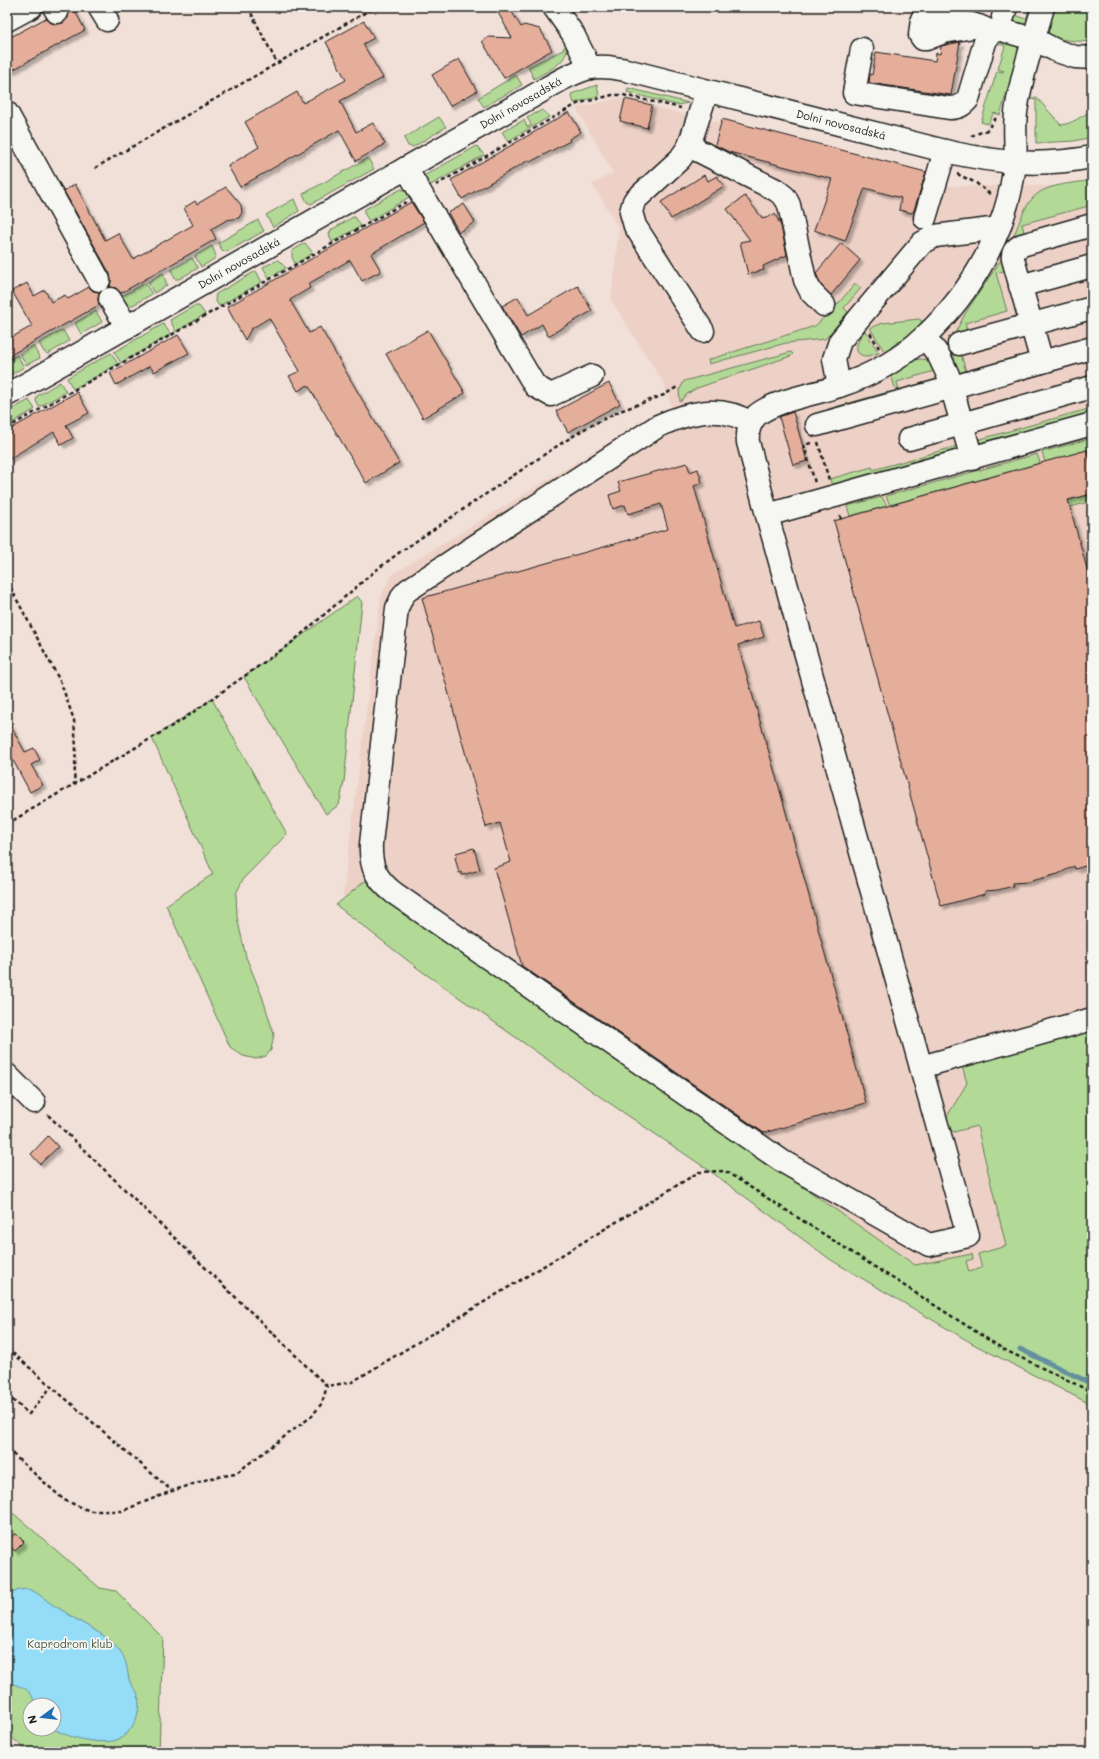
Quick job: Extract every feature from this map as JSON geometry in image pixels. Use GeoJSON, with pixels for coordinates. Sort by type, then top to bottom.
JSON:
{"type":"FeatureCollection","features":[{"type":"Feature","properties":{"kind":"main road"},"geometry":{"type":"LineString","coordinates":[[12,24],[31,7]]}},
{"type":"Feature","properties":{"kind":"main road"},"geometry":{"type":"LineString","coordinates":[[554,7],[573,34],[590,68]]}},
{"type":"Feature","properties":{"kind":"main road"},"geometry":{"type":"LineString","coordinates":[[751,423],[733,414],[712,412],[679,417],[658,426],[414,585],[403,595],[397,608],[370,844],[372,866],[379,879],[394,893],[782,1160],[929,1245],[968,1236],[767,515],[747,434],[751,423],[757,415],[770,408],[861,378],[885,365],[925,337],[969,285],[987,254],[999,228],[1007,203],[1015,163],[1016,107],[1043,7]]}},
{"type":"Feature","properties":{"kind":"main road"},"geometry":{"type":"LineString","coordinates":[[995,21],[1001,30],[1034,39],[1075,57],[1092,58]]}},
{"type":"Feature","properties":{"kind":"main road"},"geometry":{"type":"LineString","coordinates":[[862,49],[854,93],[956,108],[963,105],[968,99],[985,42],[995,21]]}},
{"type":"Feature","properties":{"kind":"main road","name":"Dolní novosadská"},"geometry":{"type":"LineString","coordinates":[[7,395],[526,100],[571,76],[590,68],[615,68],[945,151],[993,161],[1015,163],[1058,162],[1092,157]]}},
{"type":"Feature","properties":{"kind":"main road"},"geometry":{"type":"LineString","coordinates":[[703,331],[635,226],[631,212],[634,201],[680,159],[689,146],[707,91]]}},
{"type":"Feature","properties":{"kind":"main road"},"geometry":{"type":"LineString","coordinates":[[7,113],[99,280]]}},
{"type":"Feature","properties":{"kind":"main road"},"geometry":{"type":"LineString","coordinates":[[689,146],[776,190],[785,197],[793,218],[805,280],[811,292],[824,305]]}},
{"type":"Feature","properties":{"kind":"main road"},"geometry":{"type":"LineString","coordinates":[[925,218],[945,151]]}},
{"type":"Feature","properties":{"kind":"main road"},"geometry":{"type":"LineString","coordinates":[[406,168],[535,386],[551,395],[592,376]]}},
{"type":"Feature","properties":{"kind":"main road"},"geometry":{"type":"LineString","coordinates":[[1042,362],[1020,286],[1013,255],[1018,247],[1092,225]]}},
{"type":"Feature","properties":{"kind":"main road"},"geometry":{"type":"LineString","coordinates":[[839,386],[834,359],[840,341],[922,243],[935,236],[999,228]]}},
{"type":"Feature","properties":{"kind":"main road"},"geometry":{"type":"LineString","coordinates":[[1020,286],[1092,266]]}},
{"type":"Feature","properties":{"kind":"main road"},"geometry":{"type":"LineString","coordinates":[[110,299],[127,327]]}},
{"type":"Feature","properties":{"kind":"main road"},"geometry":{"type":"LineString","coordinates":[[959,344],[1092,308]]}},
{"type":"Feature","properties":{"kind":"main road"},"geometry":{"type":"LineString","coordinates":[[925,337],[940,356],[952,387],[972,459]]}},
{"type":"Feature","properties":{"kind":"main road"},"geometry":{"type":"LineString","coordinates":[[818,433],[952,387],[1092,348]]}},
{"type":"Feature","properties":{"kind":"main road"},"geometry":{"type":"LineString","coordinates":[[909,439],[1092,387]]}},
{"type":"Feature","properties":{"kind":"main road"},"geometry":{"type":"LineString","coordinates":[[767,515],[972,459],[1092,424]]}},
{"type":"Feature","properties":{"kind":"main road"},"geometry":{"type":"LineString","coordinates":[[921,1067],[1092,1019]]}},
{"type":"Feature","properties":{"kind":"main road"},"geometry":{"type":"LineString","coordinates":[[7,1075],[34,1102]]}},
{"type":"Feature","properties":{"kind":"path"},"geometry":{"type":"LineString","coordinates":[[248,7],[276,63]]}},
{"type":"Feature","properties":{"kind":"path"},"geometry":{"type":"LineString","coordinates":[[95,168],[375,7]]}},
{"type":"Feature","properties":{"kind":"path"},"geometry":{"type":"LineString","coordinates":[[7,428],[577,104],[612,95],[623,95],[700,113]]}},
{"type":"Feature","properties":{"kind":"path"},"geometry":{"type":"LineString","coordinates":[[964,137],[980,134],[987,130],[998,114]]}},
{"type":"Feature","properties":{"kind":"path"},"geometry":{"type":"LineString","coordinates":[[868,330],[881,352]]}},
{"type":"Feature","properties":{"kind":"path"},"geometry":{"type":"LineString","coordinates":[[7,824],[182,720],[290,644],[375,571],[400,552],[554,448],[586,428],[620,411],[664,395],[677,386]]}},
{"type":"Feature","properties":{"kind":"path"},"geometry":{"type":"LineString","coordinates":[[817,488],[804,445],[818,433]]}},
{"type":"Feature","properties":{"kind":"path"},"geometry":{"type":"LineString","coordinates":[[7,581],[61,682],[74,720],[76,747],[74,785]]}},
{"type":"Feature","properties":{"kind":"path"},"geometry":{"type":"LineString","coordinates":[[34,1102],[327,1386]]}},
{"type":"Feature","properties":{"kind":"path"},"geometry":{"type":"LineString","coordinates":[[327,1386],[352,1382],[699,1172],[725,1171],[1003,1349],[1092,1392]]}},
{"type":"Feature","properties":{"kind":"path"},"geometry":{"type":"LineString","coordinates":[[7,1348],[172,1491]]}},
{"type":"Feature","properties":{"kind":"path"},"geometry":{"type":"LineString","coordinates":[[7,1395],[29,1414],[52,1386]]}},
{"type":"Feature","properties":{"kind":"path"},"geometry":{"type":"LineString","coordinates":[[7,1449],[64,1500],[90,1511],[122,1511],[210,1478],[235,1474],[312,1416],[322,1403],[327,1386]]}},
{"type":"Feature","properties":{"kind":"shaded area"},"geometry":{"type":"Polygon","coordinates":[[[619,98],[720,123],[722,119],[874,158],[928,173],[944,181],[949,186],[1067,186],[1092,182],[1092,1363],[911,1278],[346,902],[343,894],[381,596],[393,574],[644,421],[673,411],[664,384],[611,300],[619,228],[592,184],[613,173],[576,108],[619,98]]]}},
{"type":"Feature","properties":{"kind":"green space"},"geometry":{"type":"Polygon","coordinates":[[[1030,7],[1034,7],[1031,15],[1028,20],[1021,24],[1016,24],[999,16],[1013,14],[1026,19],[1030,7]]]}},
{"type":"Feature","properties":{"kind":"green space"},"geometry":{"type":"Polygon","coordinates":[[[1054,7],[1092,7],[1092,42],[1064,40],[1049,35],[1048,31],[1054,7]]]}},
{"type":"Feature","properties":{"kind":"green space"},"geometry":{"type":"Polygon","coordinates":[[[995,40],[1016,44],[1019,52],[1000,115],[994,113],[988,124],[981,122],[997,71],[1004,71],[998,69],[1005,46],[994,42],[995,40]]]}},
{"type":"Feature","properties":{"kind":"green space"},"geometry":{"type":"Polygon","coordinates":[[[564,47],[567,48],[563,59],[555,67],[534,79],[528,67],[563,50],[564,47]]]}},
{"type":"Feature","properties":{"kind":"green space"},"geometry":{"type":"Polygon","coordinates":[[[516,75],[522,85],[484,107],[478,98],[516,75]]]}},
{"type":"Feature","properties":{"kind":"green space"},"geometry":{"type":"Polygon","coordinates":[[[597,85],[599,96],[574,103],[571,94],[597,85]]]}},
{"type":"Feature","properties":{"kind":"green space"},"geometry":{"type":"Polygon","coordinates":[[[628,88],[689,103],[676,105],[627,92],[628,88]]]}},
{"type":"Feature","properties":{"kind":"green space"},"geometry":{"type":"Polygon","coordinates":[[[1037,98],[1061,125],[1073,121],[1092,111],[1092,137],[1074,141],[1036,143],[1036,100],[1030,99],[1037,98]]]}},
{"type":"Feature","properties":{"kind":"green space"},"geometry":{"type":"Polygon","coordinates":[[[542,110],[549,117],[508,141],[502,132],[524,120],[527,127],[530,126],[531,124],[527,118],[542,110]]]}},
{"type":"Feature","properties":{"kind":"green space"},"geometry":{"type":"Polygon","coordinates":[[[439,117],[446,127],[413,147],[408,146],[404,138],[439,117]]]}},
{"type":"Feature","properties":{"kind":"green space"},"geometry":{"type":"Polygon","coordinates":[[[477,146],[484,155],[422,190],[420,178],[477,146]]]}},
{"type":"Feature","properties":{"kind":"green space"},"geometry":{"type":"Polygon","coordinates":[[[368,158],[374,169],[311,204],[307,202],[303,194],[368,158]]]}},
{"type":"Feature","properties":{"kind":"green space"},"geometry":{"type":"Polygon","coordinates":[[[1092,180],[1092,205],[1022,224],[1025,236],[1012,240],[1025,209],[1037,194],[1051,187],[1092,180]]]}},
{"type":"Feature","properties":{"kind":"green space"},"geometry":{"type":"Polygon","coordinates":[[[401,189],[406,191],[409,197],[369,221],[364,213],[365,209],[401,189]]]}},
{"type":"Feature","properties":{"kind":"green space"},"geometry":{"type":"Polygon","coordinates":[[[294,199],[299,211],[273,227],[266,215],[294,199]]]}},
{"type":"Feature","properties":{"kind":"green space"},"geometry":{"type":"Polygon","coordinates":[[[355,217],[361,226],[332,242],[329,235],[331,230],[355,217]]]}},
{"type":"Feature","properties":{"kind":"green space"},"geometry":{"type":"Polygon","coordinates":[[[258,220],[264,231],[227,252],[222,250],[218,243],[258,220]]]}},
{"type":"Feature","properties":{"kind":"green space"},"geometry":{"type":"Polygon","coordinates":[[[305,243],[313,253],[295,264],[292,257],[292,251],[305,243]]]}},
{"type":"Feature","properties":{"kind":"green space"},"geometry":{"type":"Polygon","coordinates":[[[212,246],[216,256],[214,259],[201,267],[195,256],[212,246]]]}},
{"type":"Feature","properties":{"kind":"green space"},"geometry":{"type":"Polygon","coordinates":[[[1005,254],[1010,269],[996,273],[1007,311],[965,323],[968,334],[956,337],[967,375],[960,377],[952,350],[956,331],[966,312],[1005,254]]]}},
{"type":"Feature","properties":{"kind":"green space"},"geometry":{"type":"Polygon","coordinates":[[[192,258],[198,268],[179,279],[175,279],[171,270],[192,258]]]}},
{"type":"Feature","properties":{"kind":"green space"},"geometry":{"type":"Polygon","coordinates":[[[278,260],[286,268],[269,278],[263,267],[278,260]]]}},
{"type":"Feature","properties":{"kind":"green space"},"geometry":{"type":"Polygon","coordinates":[[[256,271],[262,282],[219,306],[215,300],[216,294],[256,271]]]}},
{"type":"Feature","properties":{"kind":"green space"},"geometry":{"type":"Polygon","coordinates":[[[163,273],[167,285],[154,293],[148,282],[163,273]]]}},
{"type":"Feature","properties":{"kind":"green space"},"geometry":{"type":"Polygon","coordinates":[[[145,283],[152,294],[124,310],[115,300],[145,283]]]}},
{"type":"Feature","properties":{"kind":"green space"},"geometry":{"type":"Polygon","coordinates":[[[855,284],[861,288],[844,308],[848,312],[825,339],[786,343],[709,364],[708,360],[815,326],[836,306],[855,284]]]}},
{"type":"Feature","properties":{"kind":"green space"},"geometry":{"type":"Polygon","coordinates":[[[194,306],[199,306],[205,314],[176,332],[170,320],[194,306]]]}},
{"type":"Feature","properties":{"kind":"green space"},"geometry":{"type":"Polygon","coordinates":[[[96,311],[102,322],[81,334],[75,323],[96,311]]]}},
{"type":"Feature","properties":{"kind":"green space"},"geometry":{"type":"Polygon","coordinates":[[[919,319],[922,321],[916,329],[884,351],[870,328],[883,323],[919,319]]]}},
{"type":"Feature","properties":{"kind":"green space"},"geometry":{"type":"Polygon","coordinates":[[[163,324],[171,334],[121,363],[114,352],[163,324]]]}},
{"type":"Feature","properties":{"kind":"green space"},"geometry":{"type":"Polygon","coordinates":[[[63,330],[69,341],[48,354],[44,352],[39,343],[63,330]]]}},
{"type":"Feature","properties":{"kind":"green space"},"geometry":{"type":"Polygon","coordinates":[[[865,331],[879,353],[866,356],[858,353],[858,342],[865,331]]]}},
{"type":"Feature","properties":{"kind":"green space"},"geometry":{"type":"Polygon","coordinates":[[[33,346],[40,358],[26,365],[20,354],[33,346]]]}},
{"type":"Feature","properties":{"kind":"green space"},"geometry":{"type":"Polygon","coordinates":[[[791,352],[793,354],[791,356],[697,388],[687,394],[680,402],[679,391],[684,381],[791,352]]]}},
{"type":"Feature","properties":{"kind":"green space"},"geometry":{"type":"Polygon","coordinates":[[[111,353],[118,364],[73,389],[67,378],[111,353]]]}},
{"type":"Feature","properties":{"kind":"green space"},"geometry":{"type":"Polygon","coordinates":[[[17,355],[24,367],[7,377],[7,361],[17,355]]]}},
{"type":"Feature","properties":{"kind":"green space"},"geometry":{"type":"Polygon","coordinates":[[[921,359],[928,360],[938,370],[938,383],[934,371],[897,382],[900,394],[897,394],[891,375],[911,361],[921,359]]]}},
{"type":"Feature","properties":{"kind":"green space"},"geometry":{"type":"Polygon","coordinates":[[[60,382],[66,392],[39,407],[36,401],[37,396],[60,382]]]}},
{"type":"Feature","properties":{"kind":"green space"},"geometry":{"type":"Polygon","coordinates":[[[888,392],[890,396],[828,414],[828,409],[888,392]]]}},
{"type":"Feature","properties":{"kind":"green space"},"geometry":{"type":"Polygon","coordinates":[[[29,400],[35,409],[7,426],[7,412],[29,400]]]}},
{"type":"Feature","properties":{"kind":"green space"},"geometry":{"type":"Polygon","coordinates":[[[1092,408],[1092,413],[980,444],[977,440],[1092,408]]]}},
{"type":"Feature","properties":{"kind":"green space"},"geometry":{"type":"Polygon","coordinates":[[[1092,438],[1092,469],[1087,450],[1045,462],[1042,452],[1092,438]]]}},
{"type":"Feature","properties":{"kind":"green space"},"geometry":{"type":"Polygon","coordinates":[[[957,446],[958,450],[832,487],[830,479],[872,467],[873,470],[957,446]]]}},
{"type":"Feature","properties":{"kind":"green space"},"geometry":{"type":"Polygon","coordinates":[[[1037,454],[1040,463],[890,505],[886,496],[1037,454]]]}},
{"type":"Feature","properties":{"kind":"green space"},"geometry":{"type":"Polygon","coordinates":[[[1092,494],[1092,501],[1060,510],[1059,503],[1092,494]]]}},
{"type":"Feature","properties":{"kind":"green space"},"geometry":{"type":"Polygon","coordinates":[[[882,497],[887,506],[850,516],[847,506],[882,497]]]}},
{"type":"Feature","properties":{"kind":"green space"},"geometry":{"type":"Polygon","coordinates":[[[1092,565],[1092,587],[1086,566],[1092,565]]]}},
{"type":"Feature","properties":{"kind":"green space"},"geometry":{"type":"Polygon","coordinates":[[[357,596],[362,602],[344,782],[339,805],[326,814],[244,677],[357,596]]]}},
{"type":"Feature","properties":{"kind":"green space"},"geometry":{"type":"Polygon","coordinates":[[[212,699],[287,834],[243,879],[236,894],[237,917],[246,957],[262,996],[274,1034],[271,1050],[266,1056],[256,1059],[243,1056],[230,1047],[166,905],[213,874],[152,738],[212,699]]]}},
{"type":"Feature","properties":{"kind":"green space"},"geometry":{"type":"Polygon","coordinates":[[[365,881],[915,1265],[972,1254],[973,1259],[966,1261],[969,1272],[982,1268],[978,1254],[1006,1246],[977,1126],[954,1132],[948,1128],[945,1120],[967,1083],[962,1066],[1092,1030],[1092,1405],[975,1345],[831,1260],[710,1171],[602,1098],[420,970],[336,905],[365,881]]]}},
{"type":"Feature","properties":{"kind":"green space","name":"Kaprodrom klub"},"geometry":{"type":"Polygon","coordinates":[[[7,1508],[100,1588],[116,1591],[163,1638],[159,1752],[28,1752],[7,1733],[7,1508]]]}},
{"type":"Feature","properties":{"kind":"water"},"geometry":{"type":"Polygon","coordinates":[[[27,1589],[37,1593],[53,1605],[99,1633],[118,1649],[126,1663],[130,1682],[139,1698],[137,1716],[124,1736],[114,1741],[106,1742],[77,1738],[62,1733],[62,1697],[32,1697],[24,1688],[7,1681],[7,1595],[19,1590],[27,1589]]]}},
{"type":"Feature","properties":{"kind":"building"},"geometry":{"type":"Polygon","coordinates":[[[68,7],[73,7],[85,30],[7,73],[7,39],[46,18],[51,23],[63,23],[68,18],[68,7]]]}},
{"type":"Feature","properties":{"kind":"building"},"geometry":{"type":"Polygon","coordinates":[[[495,7],[509,7],[521,27],[524,25],[540,29],[552,50],[504,78],[482,41],[489,37],[512,38],[495,7]]]}},
{"type":"Feature","properties":{"kind":"building"},"geometry":{"type":"Polygon","coordinates":[[[364,21],[374,38],[363,44],[383,78],[340,101],[356,132],[373,123],[385,144],[356,161],[339,130],[240,187],[228,166],[259,147],[245,122],[297,92],[303,103],[346,80],[326,42],[364,21]]]}},
{"type":"Feature","properties":{"kind":"building"},"geometry":{"type":"Polygon","coordinates":[[[960,42],[951,95],[869,83],[876,52],[935,61],[936,53],[940,54],[941,46],[960,42]]]}},
{"type":"Feature","properties":{"kind":"building"},"geometry":{"type":"Polygon","coordinates":[[[459,59],[477,91],[450,106],[432,75],[459,59]]]}},
{"type":"Feature","properties":{"kind":"building"},"geometry":{"type":"Polygon","coordinates":[[[625,99],[652,105],[647,128],[620,121],[625,99]]]}},
{"type":"Feature","properties":{"kind":"building"},"geometry":{"type":"Polygon","coordinates":[[[569,112],[581,132],[569,139],[570,141],[530,162],[529,160],[462,199],[451,180],[569,112]]]}},
{"type":"Feature","properties":{"kind":"building"},"geometry":{"type":"Polygon","coordinates":[[[722,119],[926,172],[914,210],[912,213],[899,210],[901,198],[865,188],[845,241],[814,230],[832,179],[729,152],[715,145],[722,119]]]}},
{"type":"Feature","properties":{"kind":"building"},"geometry":{"type":"Polygon","coordinates":[[[704,175],[708,181],[717,176],[724,186],[671,219],[661,202],[704,175]]]}},
{"type":"Feature","properties":{"kind":"building"},"geometry":{"type":"Polygon","coordinates":[[[75,184],[105,240],[118,233],[133,259],[193,225],[184,208],[195,201],[197,204],[226,187],[241,205],[242,212],[239,218],[227,220],[211,229],[216,239],[121,293],[116,288],[110,287],[110,274],[64,191],[75,184]]]}},
{"type":"Feature","properties":{"kind":"building"},"geometry":{"type":"Polygon","coordinates":[[[745,196],[763,219],[775,214],[781,226],[787,255],[763,266],[764,270],[748,274],[740,242],[750,240],[727,209],[745,196]]]}},
{"type":"Feature","properties":{"kind":"building"},"geometry":{"type":"Polygon","coordinates":[[[411,202],[424,222],[371,254],[381,271],[362,281],[350,260],[308,284],[310,288],[290,300],[309,333],[320,327],[399,463],[366,483],[308,385],[298,391],[289,376],[300,371],[269,318],[251,329],[245,340],[227,307],[411,202]]]}},
{"type":"Feature","properties":{"kind":"building"},"geometry":{"type":"Polygon","coordinates":[[[464,204],[475,222],[459,232],[448,213],[464,204]]]}},
{"type":"Feature","properties":{"kind":"building"},"geometry":{"type":"Polygon","coordinates":[[[841,243],[860,260],[831,295],[821,285],[816,273],[841,243]]]}},
{"type":"Feature","properties":{"kind":"building"},"geometry":{"type":"Polygon","coordinates":[[[27,283],[34,296],[45,290],[51,302],[65,295],[68,299],[89,287],[93,291],[100,292],[98,299],[99,305],[7,357],[7,340],[32,326],[12,291],[27,283]]]}},
{"type":"Feature","properties":{"kind":"building"},"geometry":{"type":"Polygon","coordinates":[[[578,286],[592,311],[548,336],[542,324],[521,337],[502,306],[518,297],[528,315],[578,286]]]}},
{"type":"Feature","properties":{"kind":"building"},"geometry":{"type":"Polygon","coordinates":[[[428,330],[465,393],[423,418],[386,354],[428,330]]]}},
{"type":"Feature","properties":{"kind":"building"},"geometry":{"type":"Polygon","coordinates":[[[178,335],[189,353],[154,372],[150,366],[116,385],[110,373],[178,335]]]}},
{"type":"Feature","properties":{"kind":"building"},"geometry":{"type":"Polygon","coordinates":[[[609,383],[620,404],[568,432],[556,411],[609,383]]]}},
{"type":"Feature","properties":{"kind":"building"},"geometry":{"type":"Polygon","coordinates":[[[77,392],[89,413],[66,425],[73,438],[61,445],[54,432],[7,460],[7,431],[77,392]]]}},
{"type":"Feature","properties":{"kind":"building"},"geometry":{"type":"Polygon","coordinates":[[[793,412],[807,461],[793,465],[779,417],[793,412]]]}},
{"type":"Feature","properties":{"kind":"building"},"geometry":{"type":"Polygon","coordinates":[[[1087,450],[1092,469],[1092,494],[1068,500],[1092,587],[1092,864],[1075,869],[1074,866],[1058,874],[1028,882],[1012,883],[1013,886],[998,890],[985,891],[985,894],[941,906],[834,521],[1087,450]]]}},
{"type":"Feature","properties":{"kind":"building"},"geometry":{"type":"Polygon","coordinates":[[[687,463],[690,472],[698,469],[702,483],[694,486],[734,628],[759,621],[764,637],[738,645],[779,787],[866,1103],[764,1133],[522,966],[494,868],[511,862],[500,823],[486,827],[422,598],[668,529],[661,504],[628,514],[625,505],[613,509],[609,495],[621,491],[618,482],[687,463]]]}},
{"type":"Feature","properties":{"kind":"building"},"geometry":{"type":"Polygon","coordinates":[[[7,719],[25,752],[34,748],[40,760],[31,765],[43,785],[30,792],[7,749],[7,719]]]}},
{"type":"Feature","properties":{"kind":"building"},"geometry":{"type":"Polygon","coordinates":[[[474,848],[480,870],[462,875],[461,872],[459,873],[455,857],[457,856],[456,853],[474,848]]]}},
{"type":"Feature","properties":{"kind":"building"},"geometry":{"type":"Polygon","coordinates":[[[48,1136],[58,1147],[40,1164],[31,1154],[48,1136]]]}},
{"type":"Feature","properties":{"kind":"building"},"geometry":{"type":"Polygon","coordinates":[[[15,1533],[24,1542],[15,1551],[7,1543],[15,1533]]]}},
{"type":"Feature","properties":{"kind":"waterway"},"geometry":{"type":"LineString","coordinates":[[1020,1349],[1092,1384]]}}]}
